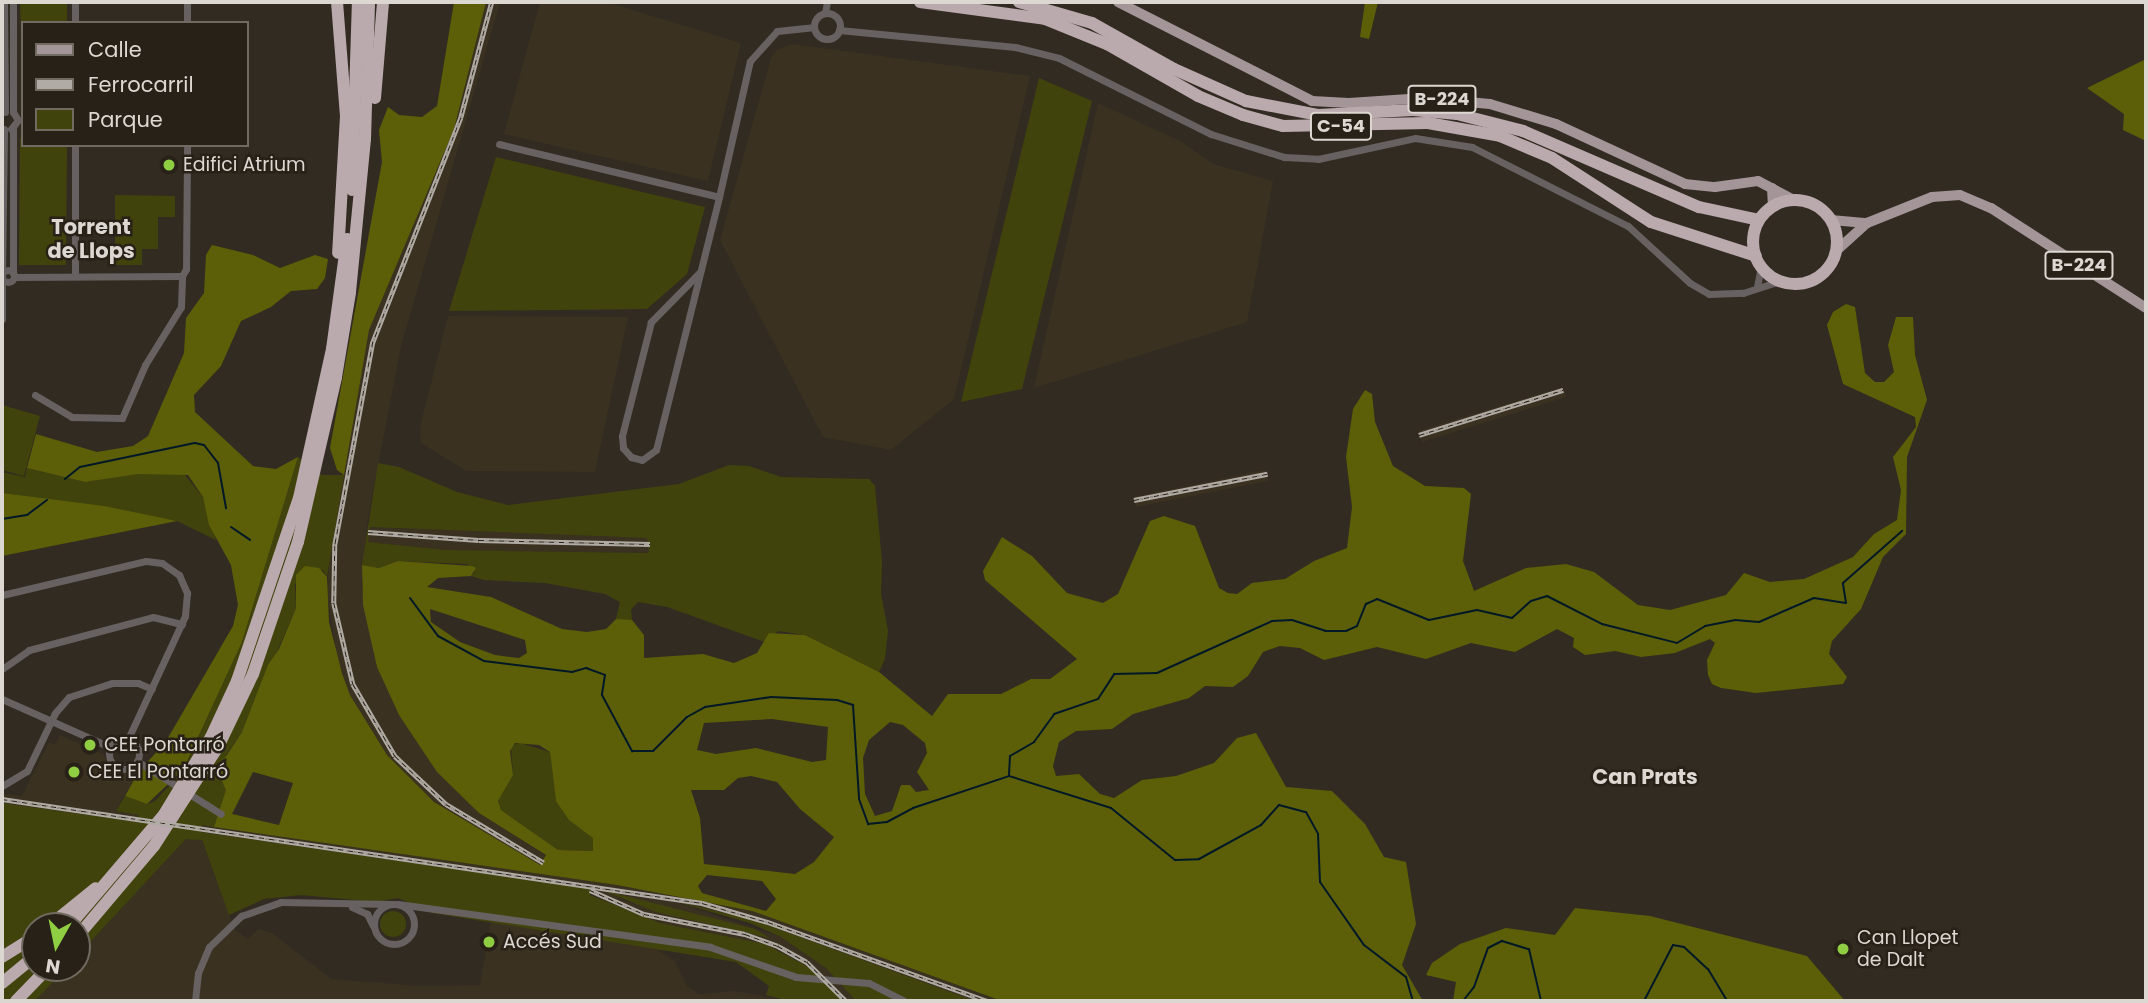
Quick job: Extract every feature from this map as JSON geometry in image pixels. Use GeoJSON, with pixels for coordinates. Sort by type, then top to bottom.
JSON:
{"type":"FeatureCollection","features":[{"type":"Feature","properties":{"kind":"highway"},"geometry":{"type":"LineString","coordinates":[[337,2],[346,116],[337,260],[345,292]]}},
{"type":"Feature","properties":{"kind":"highway"},"geometry":{"type":"LineString","coordinates":[[81,912],[141,844],[211,737],[259,628],[299,498],[345,292],[356,137],[358,2]]}},
{"type":"Feature","properties":{"kind":"highway"},"geometry":{"type":"LineString","coordinates":[[91,919],[183,804],[219,745],[253,674],[298,542],[336,377],[369,50],[369,2]]}},
{"type":"Feature","properties":{"kind":"highway"},"geometry":{"type":"LineString","coordinates":[[345,292],[359,259],[383,2]]}},
{"type":"Feature","properties":{"kind":"highway"},"geometry":{"type":"LineString","coordinates":[[380,28],[390,2]]}},
{"type":"Feature","properties":{"kind":"highway","name":"C-54"},"geometry":{"type":"LineString","coordinates":[[920,2],[1045,19],[1107,44],[1198,96],[1283,126],[1428,123],[1500,136],[1552,158],[1651,222],[1758,261]]}},
{"type":"Feature","properties":{"kind":"highway","name":"C-54"},"geometry":{"type":"LineString","coordinates":[[1019,2],[1092,23],[1185,75],[1245,102],[1318,116],[1413,110],[1457,114],[1523,131],[1699,208],[1759,220]]}},
{"type":"Feature","properties":{"kind":"highway"},"geometry":{"type":"LineString","coordinates":[[1780,281],[1758,261],[1754,232],[1759,220],[1773,206],[1794,200]]}},
{"type":"Feature","properties":{"kind":"highway","name":"B-224"},"geometry":{"type":"LineString","coordinates":[[1794,200],[1815,205],[1831,220]]}},
{"type":"Feature","properties":{"kind":"highway"},"geometry":{"type":"LineString","coordinates":[[1831,220],[1836,251]]}},
{"type":"Feature","properties":{"kind":"highway","name":"B-224"},"geometry":{"type":"LineString","coordinates":[[1780,281],[1791,284],[1815,279],[1836,251]]}},
{"type":"Feature","properties":{"kind":"highway"},"geometry":{"type":"LineString","coordinates":[[65,912],[141,844]]}},
{"type":"Feature","properties":{"kind":"highway"},"geometry":{"type":"LineString","coordinates":[[2,957],[21,945]]}},
{"type":"Feature","properties":{"kind":"highway"},"geometry":{"type":"LineString","coordinates":[[2,983],[21,967]]}},
{"type":"Feature","properties":{"kind":"highway"},"geometry":{"type":"LineString","coordinates":[[16,1001],[34,982]]}},
{"type":"Feature","properties":{"kind":"main road","name":"B-224"},"geometry":{"type":"LineString","coordinates":[[1118,2],[1312,101],[1349,103],[1424,98],[1490,104],[1556,124],[1685,184],[1715,187],[1758,181],[1794,200]]}},
{"type":"Feature","properties":{"kind":"main road"},"geometry":{"type":"LineString","coordinates":[[1772,188],[1773,206]]}},
{"type":"Feature","properties":{"kind":"main road","name":"B-224"},"geometry":{"type":"LineString","coordinates":[[1836,251],[1867,223],[1939,194],[1960,195],[2012,222],[2146,308]]}},
{"type":"Feature","properties":{"kind":"main road","name":"B-224"},"geometry":{"type":"LineString","coordinates":[[1831,220],[1867,223]]}},
{"type":"Feature","properties":{"kind":"street"},"geometry":{"type":"LineString","coordinates":[[2,319],[2,276],[12,121],[3,31],[4,2]]}},
{"type":"Feature","properties":{"kind":"street"},"geometry":{"type":"LineString","coordinates":[[2,276],[10,282],[14,275],[13,2]]}},
{"type":"Feature","properties":{"kind":"street"},"geometry":{"type":"LineString","coordinates":[[75,2],[75,21]]}},
{"type":"Feature","properties":{"kind":"street"},"geometry":{"type":"LineString","coordinates":[[187,2],[187,21]]}},
{"type":"Feature","properties":{"kind":"street"},"geometry":{"type":"LineString","coordinates":[[825,13],[827,2]]}},
{"type":"Feature","properties":{"kind":"street"},"geometry":{"type":"LineString","coordinates":[[814,27],[818,16],[825,13],[837,18],[839,30]]}},
{"type":"Feature","properties":{"kind":"street"},"geometry":{"type":"LineString","coordinates":[[814,27],[825,39],[839,30],[990,44],[1059,58],[1211,134],[1284,157],[1318,159],[1415,138],[1472,147],[1628,226],[1690,283],[1709,294],[1743,293],[1780,281]]}},
{"type":"Feature","properties":{"kind":"street"},"geometry":{"type":"LineString","coordinates":[[699,273],[651,322],[622,436],[623,448],[631,457],[648,458],[656,450],[755,52],[777,31],[814,27]]}},
{"type":"Feature","properties":{"kind":"street"},"geometry":{"type":"LineString","coordinates":[[3,31],[13,31]]}},
{"type":"Feature","properties":{"kind":"street"},"geometry":{"type":"LineString","coordinates":[[499,144],[719,197]]}},
{"type":"Feature","properties":{"kind":"street"},"geometry":{"type":"LineString","coordinates":[[75,147],[75,276]]}},
{"type":"Feature","properties":{"kind":"street"},"geometry":{"type":"LineString","coordinates":[[36,395],[72,417],[122,418],[145,365],[181,307],[187,147]]}},
{"type":"Feature","properties":{"kind":"street"},"geometry":{"type":"LineString","coordinates":[[1757,287],[1758,261]]}},
{"type":"Feature","properties":{"kind":"street"},"geometry":{"type":"LineString","coordinates":[[14,275],[184,272]]}},
{"type":"Feature","properties":{"kind":"street"},"geometry":{"type":"LineString","coordinates":[[2,596],[155,561],[173,570],[185,586],[187,604],[182,624],[128,740]]}},
{"type":"Feature","properties":{"kind":"street"},"geometry":{"type":"LineString","coordinates":[[2,668],[29,650],[153,617],[182,624]]}},
{"type":"Feature","properties":{"kind":"street"},"geometry":{"type":"LineString","coordinates":[[2,786],[27,771],[51,721],[69,697],[128,682],[152,689]]}},
{"type":"Feature","properties":{"kind":"street"},"geometry":{"type":"LineString","coordinates":[[2,699],[110,747]]}},
{"type":"Feature","properties":{"kind":"street"},"geometry":{"type":"LineString","coordinates":[[120,739],[128,740],[138,748],[137,761],[125,769],[115,766],[109,758],[110,747],[120,739]]}},
{"type":"Feature","properties":{"kind":"street"},"geometry":{"type":"LineString","coordinates":[[137,761],[209,809],[221,814]]}},
{"type":"Feature","properties":{"kind":"street"},"geometry":{"type":"LineString","coordinates":[[195,1001],[198,973],[209,947],[241,916],[281,902],[348,906],[395,904],[433,908],[717,949],[809,980],[851,980],[881,987],[904,1001]]}},
{"type":"Feature","properties":{"kind":"street"},"geometry":{"type":"LineString","coordinates":[[374,930],[377,912],[395,904],[409,910],[414,921]]}},
{"type":"Feature","properties":{"kind":"street"},"geometry":{"type":"LineString","coordinates":[[348,906],[367,914],[374,930],[383,941],[397,943],[408,938],[419,913],[433,908]]}},
{"type":"Feature","properties":{"kind":"shaded area"},"geometry":{"type":"Polygon","coordinates":[[[454,2],[486,2],[454,129],[369,330],[344,475],[337,470],[330,448],[382,162],[379,130],[388,107],[399,115],[422,117],[437,106],[454,2]]]}},
{"type":"Feature","properties":{"kind":"shaded area"},"geometry":{"type":"Polygon","coordinates":[[[486,2],[500,2],[401,346],[368,517],[361,585],[377,667],[399,715],[479,813],[546,856],[540,866],[434,802],[387,755],[350,695],[337,656],[327,593],[330,547],[369,330],[454,129],[486,2]]]}},
{"type":"Feature","properties":{"kind":"shaded area"},"geometry":{"type":"Polygon","coordinates":[[[540,2],[606,2],[741,43],[708,181],[504,134],[540,2]]]}},
{"type":"Feature","properties":{"kind":"shaded area"},"geometry":{"type":"Polygon","coordinates":[[[1365,2],[1378,2],[1369,39],[1360,37],[1365,2]]]}},
{"type":"Feature","properties":{"kind":"shaded area"},"geometry":{"type":"Polygon","coordinates":[[[792,44],[1030,76],[954,399],[891,450],[823,437],[720,240],[771,58],[777,50],[792,44]]]}},
{"type":"Feature","properties":{"kind":"shaded area"},"geometry":{"type":"Polygon","coordinates":[[[2146,59],[2144,140],[2123,130],[2124,114],[2087,88],[2146,59]]]}},
{"type":"Feature","properties":{"kind":"shaded area"},"geometry":{"type":"Polygon","coordinates":[[[1098,103],[1180,141],[1213,164],[1273,181],[1247,322],[1034,388],[1098,103]]]}},
{"type":"Feature","properties":{"kind":"shaded area"},"geometry":{"type":"Polygon","coordinates":[[[212,245],[253,255],[280,268],[315,255],[328,259],[325,278],[317,289],[291,291],[271,307],[241,321],[221,366],[194,395],[195,412],[253,466],[276,469],[298,457],[242,642],[183,770],[147,804],[125,796],[139,771],[165,743],[233,626],[238,605],[231,565],[209,525],[203,497],[188,475],[139,474],[85,482],[27,468],[36,434],[97,452],[133,446],[148,436],[184,353],[186,318],[204,293],[206,255],[212,245]]]}},
{"type":"Feature","properties":{"kind":"shaded area"},"geometry":{"type":"Polygon","coordinates":[[[1846,304],[1855,307],[1865,373],[1875,382],[1884,382],[1894,372],[1888,345],[1896,317],[1913,317],[1915,355],[1927,400],[1907,457],[1906,534],[1883,557],[1861,609],[1832,641],[1829,654],[1847,677],[1843,684],[1756,693],[1721,688],[1712,684],[1708,675],[1707,660],[1715,643],[1710,639],[1675,653],[1641,657],[1615,651],[1585,655],[1573,647],[1574,638],[1557,629],[1515,652],[1471,643],[1426,659],[1377,647],[1324,660],[1300,648],[1280,646],[1263,652],[1248,676],[1233,687],[1205,686],[1189,698],[1133,714],[1112,729],[1076,731],[1059,742],[1053,766],[1056,776],[1079,774],[1100,794],[1114,798],[1142,780],[1176,776],[1214,763],[1237,738],[1256,733],[1286,787],[1332,791],[1365,824],[1384,857],[1406,862],[1416,924],[1402,965],[1423,1001],[1002,1001],[752,911],[617,885],[214,827],[226,790],[220,778],[221,764],[242,732],[268,665],[279,649],[296,608],[296,575],[305,566],[319,568],[327,577],[329,622],[342,673],[350,695],[387,755],[434,802],[540,865],[546,855],[479,813],[437,772],[399,715],[377,667],[363,605],[362,565],[379,568],[398,561],[472,566],[476,568],[471,576],[438,578],[427,587],[491,597],[562,629],[587,632],[606,629],[616,619],[632,620],[644,635],[644,658],[703,654],[734,663],[757,653],[769,633],[805,635],[879,672],[932,716],[948,694],[1001,694],[1031,679],[1050,679],[1077,659],[985,580],[983,571],[1002,537],[1032,556],[1067,593],[1103,603],[1118,594],[1150,521],[1164,516],[1195,526],[1219,588],[1228,593],[1237,594],[1252,583],[1285,579],[1314,561],[1347,548],[1352,507],[1346,457],[1353,409],[1365,390],[1372,394],[1375,422],[1393,466],[1425,486],[1464,488],[1471,494],[1463,561],[1474,591],[1526,568],[1566,564],[1594,572],[1638,605],[1670,610],[1726,595],[1744,573],[1770,582],[1804,579],[1853,557],[1874,534],[1897,520],[1901,490],[1893,457],[1916,427],[1915,417],[1843,384],[1827,325],[1833,312],[1846,304]],[[430,609],[431,622],[460,642],[495,655],[519,658],[527,653],[525,640],[430,609]],[[772,719],[704,723],[697,750],[716,754],[756,748],[812,762],[826,760],[828,727],[772,719]],[[890,722],[869,740],[863,758],[865,794],[875,816],[892,811],[901,785],[910,785],[916,792],[929,790],[917,772],[927,753],[925,743],[903,725],[890,722]],[[515,743],[510,751],[513,775],[498,801],[501,810],[558,850],[593,851],[593,838],[569,820],[556,801],[550,752],[539,745],[515,743]],[[253,772],[232,814],[279,825],[293,783],[253,772]],[[751,776],[738,778],[724,790],[691,790],[700,818],[704,864],[795,874],[814,862],[834,837],[800,809],[777,782],[751,776]],[[707,875],[698,886],[702,893],[766,911],[776,899],[762,881],[707,875]]]}},
{"type":"Feature","properties":{"kind":"shaded area"},"geometry":{"type":"Polygon","coordinates":[[[448,316],[628,317],[595,472],[466,471],[421,443],[420,427],[448,316]]]}},
{"type":"Feature","properties":{"kind":"shaded area"},"geometry":{"type":"Polygon","coordinates":[[[1563,387],[1566,397],[1422,442],[1418,431],[1563,387]]]}},
{"type":"Feature","properties":{"kind":"shaded area"},"geometry":{"type":"Polygon","coordinates":[[[1265,470],[1268,481],[1136,507],[1134,497],[1265,470]]]}},
{"type":"Feature","properties":{"kind":"shaded area"},"geometry":{"type":"Polygon","coordinates":[[[2,493],[104,506],[177,521],[2,556],[2,493]]]}},
{"type":"Feature","properties":{"kind":"shaded area"},"geometry":{"type":"Polygon","coordinates":[[[369,527],[648,538],[650,553],[446,550],[367,542],[369,527]]]}},
{"type":"Feature","properties":{"kind":"shaded area","name":"CEE El Pontarró"},"geometry":{"type":"Polygon","coordinates":[[[60,735],[104,755],[108,768],[118,774],[139,771],[116,810],[139,815],[139,822],[2,803],[2,794],[22,796],[49,742],[55,745],[60,735]]]}},
{"type":"Feature","properties":{"kind":"shaded area"},"geometry":{"type":"Polygon","coordinates":[[[202,825],[617,885],[752,911],[1002,1001],[975,1001],[754,920],[672,901],[781,937],[826,968],[856,1001],[842,1001],[790,955],[765,944],[660,923],[590,894],[592,889],[201,832],[202,825]],[[616,892],[621,900],[766,936],[755,929],[647,905],[616,892]]]}},
{"type":"Feature","properties":{"kind":"shaded area"},"geometry":{"type":"Polygon","coordinates":[[[186,839],[201,839],[235,930],[248,939],[259,929],[272,933],[331,979],[419,986],[480,985],[491,919],[652,946],[675,961],[687,986],[699,994],[735,991],[789,1001],[35,1001],[53,982],[91,982],[91,941],[186,839]]]}},
{"type":"Feature","properties":{"kind":"shaded area"},"geometry":{"type":"Polygon","coordinates":[[[1575,908],[1650,916],[1807,956],[1845,1001],[1453,1001],[1456,982],[1426,975],[1432,963],[1460,944],[1506,928],[1555,935],[1575,908]]]}},
{"type":"Feature","properties":{"kind":"green space"},"geometry":{"type":"Polygon","coordinates":[[[20,2],[67,2],[67,21],[21,21],[21,36],[20,2]]]}},
{"type":"Feature","properties":{"kind":"green space"},"geometry":{"type":"Polygon","coordinates":[[[1039,78],[1092,101],[1022,389],[961,402],[1039,78]]]}},
{"type":"Feature","properties":{"kind":"green space"},"geometry":{"type":"Polygon","coordinates":[[[20,137],[21,147],[67,147],[66,265],[19,265],[20,137]]]}},
{"type":"Feature","properties":{"kind":"green space"},"geometry":{"type":"Polygon","coordinates":[[[496,157],[705,207],[687,274],[647,309],[449,311],[496,157]]]}},
{"type":"Feature","properties":{"kind":"green space"},"geometry":{"type":"Polygon","coordinates":[[[115,195],[175,196],[175,217],[158,217],[158,249],[142,249],[142,265],[115,265],[115,195]]]}},
{"type":"Feature","properties":{"kind":"green space"},"geometry":{"type":"Polygon","coordinates":[[[2,405],[40,416],[24,476],[2,470],[2,405]]]}},
{"type":"Feature","properties":{"kind":"green space"},"geometry":{"type":"Polygon","coordinates":[[[298,457],[322,475],[344,475],[327,577],[323,570],[295,584],[296,608],[242,732],[226,755],[221,782],[227,790],[214,827],[202,825],[201,832],[592,889],[590,895],[660,923],[765,944],[812,969],[842,1001],[789,1001],[766,995],[769,986],[736,962],[432,913],[398,898],[376,902],[301,895],[264,899],[229,915],[202,840],[186,839],[91,941],[91,912],[21,912],[21,982],[53,982],[35,1001],[2,1001],[2,803],[138,822],[139,815],[116,811],[125,796],[147,804],[155,801],[183,771],[242,642],[298,457]]]}},
{"type":"Feature","properties":{"kind":"green space"},"geometry":{"type":"Polygon","coordinates":[[[378,463],[399,467],[457,492],[508,505],[679,484],[729,465],[749,466],[781,477],[869,479],[875,486],[882,561],[881,594],[888,631],[885,659],[879,672],[805,635],[778,631],[765,642],[667,607],[638,602],[631,610],[632,620],[623,621],[616,619],[620,602],[605,594],[545,583],[484,580],[471,576],[475,572],[467,564],[398,561],[379,568],[362,565],[378,463]],[[370,527],[368,542],[446,550],[649,553],[647,538],[370,527]]]}},
{"type":"Feature","properties":{"kind":"green space"},"geometry":{"type":"Polygon","coordinates":[[[27,468],[85,482],[139,474],[184,474],[203,497],[216,540],[177,521],[2,493],[2,472],[25,477],[27,468]]]}},
{"type":"Feature","properties":{"kind":"green space"},"geometry":{"type":"Polygon","coordinates":[[[520,743],[550,752],[556,800],[593,838],[593,851],[558,850],[501,810],[498,801],[513,775],[511,746],[520,743]]]}},
{"type":"Feature","properties":{"kind":"green space"},"geometry":{"type":"Polygon","coordinates":[[[602,890],[755,929],[770,938],[656,912],[602,890]]]}},
{"type":"Feature","properties":{"kind":"green space"},"geometry":{"type":"Polygon","coordinates":[[[670,900],[754,920],[975,1001],[856,1001],[826,968],[781,937],[750,923],[670,900]]]}},
{"type":"Feature","properties":{"kind":"green space"},"geometry":{"type":"Polygon","coordinates":[[[393,911],[402,915],[406,924],[402,933],[393,937],[384,933],[380,924],[384,915],[393,911]]]}},
{"type":"Feature","properties":{"kind":"waterway","name":"Torrent de Llops"},"geometry":{"type":"LineString","coordinates":[[65,479],[80,467],[195,443],[204,445],[218,463],[226,508]]}},
{"type":"Feature","properties":{"kind":"waterway","name":"Torrent de Llops"},"geometry":{"type":"LineString","coordinates":[[2,519],[27,515],[47,500]]}},
{"type":"Feature","properties":{"kind":"waterway","name":"Torrent de Llops"},"geometry":{"type":"LineString","coordinates":[[231,527],[250,540]]}},
{"type":"Feature","properties":{"kind":"waterway"},"geometry":{"type":"LineString","coordinates":[[1009,775],[1010,756],[1034,742],[1054,714],[1098,699],[1114,674],[1157,673],[1272,621],[1292,620],[1325,631],[1346,631],[1357,626],[1366,604],[1377,599],[1429,620],[1477,610],[1512,618],[1531,601],[1547,596],[1602,624],[1677,643],[1705,626],[1735,620],[1759,622],[1814,598],[1846,603],[1843,583],[1902,531]]}},
{"type":"Feature","properties":{"kind":"waterway","name":"Torrent de Llops"},"geometry":{"type":"LineString","coordinates":[[410,598],[438,636],[484,661],[572,672],[586,668],[605,675],[602,695],[632,751],[653,751],[687,717],[705,707],[771,697],[837,700],[853,705],[859,799],[868,824],[887,822],[913,808],[1009,776],[1111,808],[1175,860],[1199,859],[1261,825],[1279,805],[1306,812],[1318,834],[1320,882],[1364,945],[1406,977],[1413,1001]]}},
{"type":"Feature","properties":{"kind":"waterway"},"geometry":{"type":"LineString","coordinates":[[1463,1001],[1474,987],[1488,948],[1502,941],[1529,949],[1541,1001]]}},
{"type":"Feature","properties":{"kind":"waterway"},"geometry":{"type":"LineString","coordinates":[[1644,1001],[1673,945],[1684,947],[1708,969],[1727,1001]]}},
{"type":"Feature","properties":{"kind":"railway"},"geometry":{"type":"LineString","coordinates":[[492,2],[461,118],[373,342],[335,546],[334,603],[353,684],[395,756],[446,804],[544,863]]}},
{"type":"Feature","properties":{"kind":"railway"},"geometry":{"type":"LineString","coordinates":[[1419,435],[1563,390]]}},
{"type":"Feature","properties":{"kind":"railway"},"geometry":{"type":"LineString","coordinates":[[1134,500],[1267,474]]}},
{"type":"Feature","properties":{"kind":"railway"},"geometry":{"type":"LineString","coordinates":[[368,532],[479,540],[650,544]]}},
{"type":"Feature","properties":{"kind":"railway"},"geometry":{"type":"LineString","coordinates":[[2,799],[702,903],[768,922],[988,1001]]}},
{"type":"Feature","properties":{"kind":"railway"},"geometry":{"type":"LineString","coordinates":[[590,890],[644,914],[745,934],[778,946],[807,962],[846,1001]]}},
{"type":"Feature","properties":{"kind":"railway"},"geometry":{"type":"LineString","coordinates":[[694,1001],[768,1001]]}},
{"type":"Feature","properties":{"kind":"place","name":"Edifici Atrium"},"geometry":{"type":"Point","coordinates":[169,165]}},
{"type":"Feature","properties":{"kind":"place","name":"CEE Pontarró"},"geometry":{"type":"Point","coordinates":[90,745]}},
{"type":"Feature","properties":{"kind":"place","name":"CEE El Pontarró"},"geometry":{"type":"Point","coordinates":[74,772]}},
{"type":"Feature","properties":{"kind":"place","name":"Accés Sud"},"geometry":{"type":"Point","coordinates":[489,942]}},
{"type":"Feature","properties":{"kind":"place","name":"Can Llopet de Dalt"},"geometry":{"type":"Point","coordinates":[1843,949]}},
{"type":"Feature","properties":{"kind":"district","name":"Torrent de Llops"},"geometry":{"type":"Point","coordinates":[91,239]}},
{"type":"Feature","properties":{"kind":"district","name":"Can Prats"},"geometry":{"type":"Point","coordinates":[1645,777]}}]}
